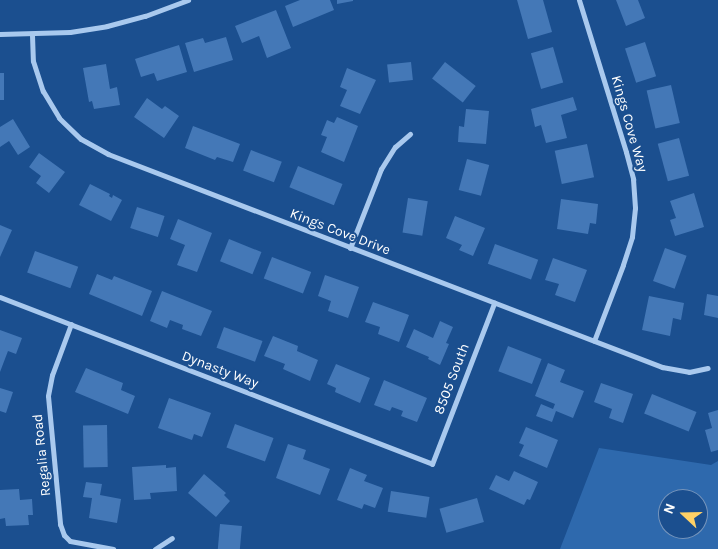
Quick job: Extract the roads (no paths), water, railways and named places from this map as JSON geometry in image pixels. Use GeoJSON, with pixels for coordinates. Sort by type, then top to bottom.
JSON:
{"type":"FeatureCollection","features":[{"type":"Feature","properties":{"kind":"street"},"geometry":{"type":"LineString","coordinates":[[0,34],[32,35],[107,26],[145,16],[188,0]]}},
{"type":"Feature","properties":{"kind":"street","name":"Kings Cove Way"},"geometry":{"type":"LineString","coordinates":[[579,0],[626,152],[633,179],[636,208],[632,237],[626,256],[594,341]]}},
{"type":"Feature","properties":{"kind":"street","name":"Kings Cove Drive"},"geometry":{"type":"LineString","coordinates":[[32,35],[33,61],[43,91],[59,118],[81,139],[108,154],[662,367],[689,372],[708,368]]}},
{"type":"Feature","properties":{"kind":"street"},"geometry":{"type":"LineString","coordinates":[[350,248],[380,169],[395,147],[410,134]]}},
{"type":"Feature","properties":{"kind":"street","name":"Dynasty Way"},"geometry":{"type":"LineString","coordinates":[[0,297],[432,464]]}},
{"type":"Feature","properties":{"kind":"street","name":"8505 South"},"geometry":{"type":"LineString","coordinates":[[432,464],[494,303]]}},
{"type":"Feature","properties":{"kind":"street","name":"Regalia Road"},"geometry":{"type":"LineString","coordinates":[[71,324],[52,375],[48,396],[60,524],[64,535],[70,541],[113,549]]}},
{"type":"Feature","properties":{"kind":"street"},"geometry":{"type":"LineString","coordinates":[[155,549],[172,538]]}}]}
